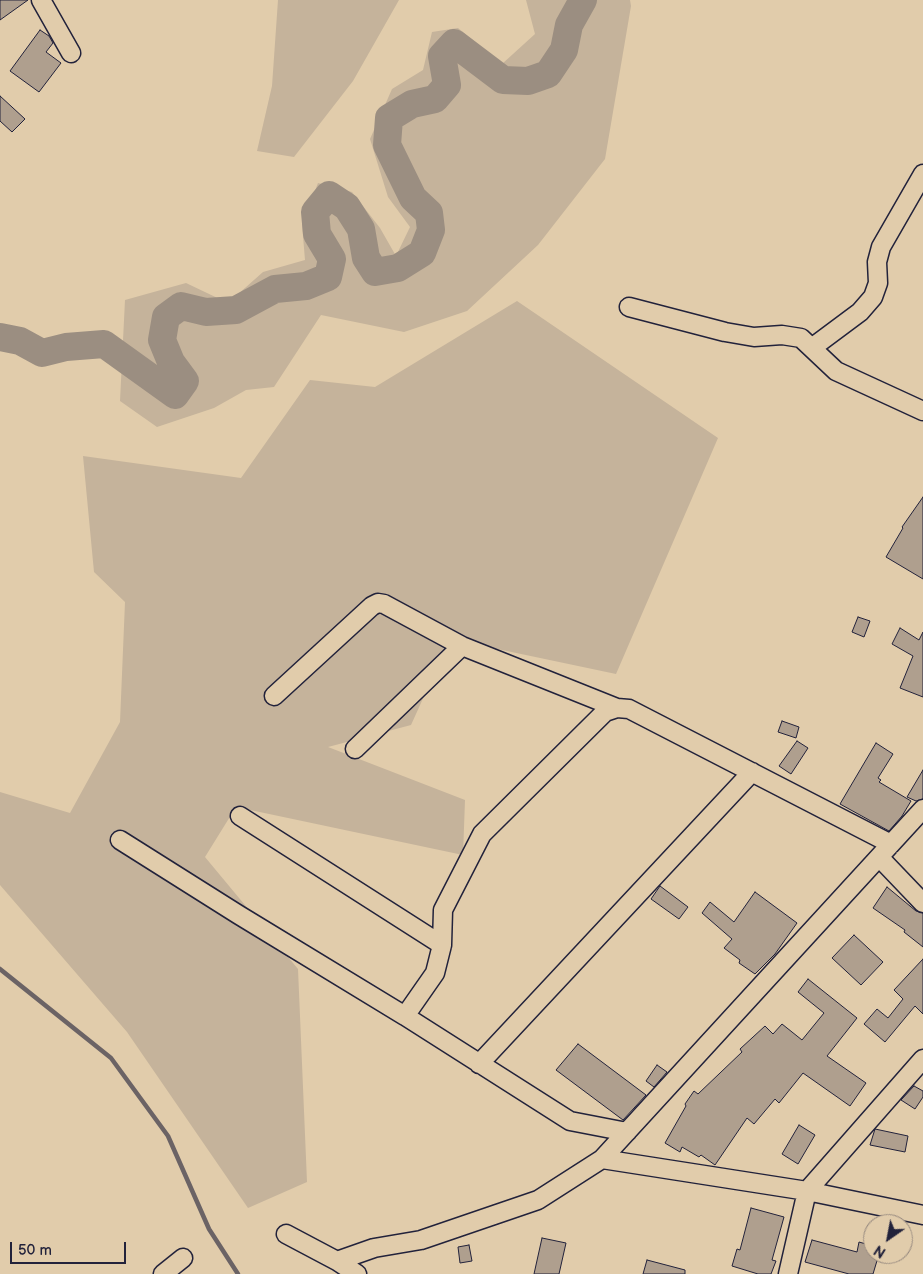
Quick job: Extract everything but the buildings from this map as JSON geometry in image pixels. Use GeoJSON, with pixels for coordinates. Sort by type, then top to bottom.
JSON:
{"type":"FeatureCollection","features":[{"type":"Feature","properties":{"kind":"street"},"geometry":{"type":"LineString","coordinates":[[41,0],[71,53]]}},
{"type":"Feature","properties":{"kind":"street"},"geometry":{"type":"LineString","coordinates":[[813,347],[860,312],[873,297],[878,283],[878,262],[881,247],[923,174]]}},
{"type":"Feature","properties":{"kind":"street"},"geometry":{"type":"LineString","coordinates":[[629,307],[744,336],[782,335],[801,338],[813,347],[825,363],[836,371],[923,411]]}},
{"type":"Feature","properties":{"kind":"street"},"geometry":{"type":"LineString","coordinates":[[274,696],[372,606],[378,603],[384,604],[462,646],[616,708],[629,709],[752,772],[885,850],[923,903]]}},
{"type":"Feature","properties":{"kind":"street"},"geometry":{"type":"LineString","coordinates":[[355,750],[462,646]]}},
{"type":"Feature","properties":{"kind":"street"},"geometry":{"type":"LineString","coordinates":[[405,1016],[435,973],[442,945],[443,910],[482,834],[605,712],[616,708]]}},
{"type":"Feature","properties":{"kind":"street"},"geometry":{"type":"LineString","coordinates":[[479,1064],[752,772]]}},
{"type":"Feature","properties":{"kind":"street"},"geometry":{"type":"LineString","coordinates":[[337,1261],[374,1248],[420,1240],[538,1200],[602,1159],[923,809]]}},
{"type":"Feature","properties":{"kind":"street"},"geometry":{"type":"LineString","coordinates":[[240,816],[442,945]]}},
{"type":"Feature","properties":{"kind":"street"},"geometry":{"type":"LineString","coordinates":[[120,840],[405,1016],[570,1121],[626,1132]]}},
{"type":"Feature","properties":{"kind":"street"},"geometry":{"type":"LineString","coordinates":[[788,1274],[807,1191],[923,1059]]}},
{"type":"Feature","properties":{"kind":"street"},"geometry":{"type":"LineString","coordinates":[[602,1159],[807,1191],[923,1215]]}},
{"type":"Feature","properties":{"kind":"street"},"geometry":{"type":"LineString","coordinates":[[286,1234],[337,1261],[357,1274]]}},
{"type":"Feature","properties":{"kind":"street"},"geometry":{"type":"LineString","coordinates":[[163,1274],[183,1258]]}},
{"type":"Feature","properties":{"kind":"shaded area"},"geometry":{"type":"Polygon","coordinates":[[[278,0],[399,0],[353,81],[294,157],[257,151],[272,86],[278,0]]]}},
{"type":"Feature","properties":{"kind":"shaded area"},"geometry":{"type":"Polygon","coordinates":[[[526,0],[630,0],[631,6],[605,159],[538,245],[467,311],[404,332],[321,315],[274,387],[246,390],[214,408],[157,427],[120,401],[125,300],[186,283],[228,303],[263,272],[305,260],[302,224],[318,183],[352,192],[380,228],[396,256],[410,227],[388,197],[370,139],[392,89],[423,70],[432,32],[458,28],[502,64],[535,34],[526,0]]]}},
{"type":"Feature","properties":{"kind":"shaded area"},"geometry":{"type":"Polygon","coordinates":[[[517,301],[718,438],[616,674],[450,639],[411,725],[328,747],[465,800],[463,855],[236,807],[205,857],[298,969],[307,1182],[248,1208],[127,1032],[0,885],[0,792],[70,813],[120,722],[125,602],[94,572],[83,456],[241,478],[310,380],[375,387],[517,301]]]}},
{"type":"Feature","properties":{"kind":"waterway"},"geometry":{"type":"LineString","coordinates":[[0,337],[20,341],[42,353],[66,347],[104,344],[175,395],[185,381],[171,362],[162,340],[166,317],[181,306],[206,312],[236,310],[275,289],[306,286],[328,277],[332,259],[317,234],[315,212],[329,195],[347,207],[361,229],[366,258],[375,272],[398,268],[422,253],[431,230],[429,213],[413,198],[387,145],[389,118],[412,104],[435,99],[447,85],[442,56],[454,43],[503,80],[528,81],[548,74],[564,50],[569,25],[583,0]]}},
{"type":"Feature","properties":{"kind":"waterway"},"geometry":{"type":"LineString","coordinates":[[0,969],[111,1058],[168,1136],[209,1229],[238,1274]]}}]}
